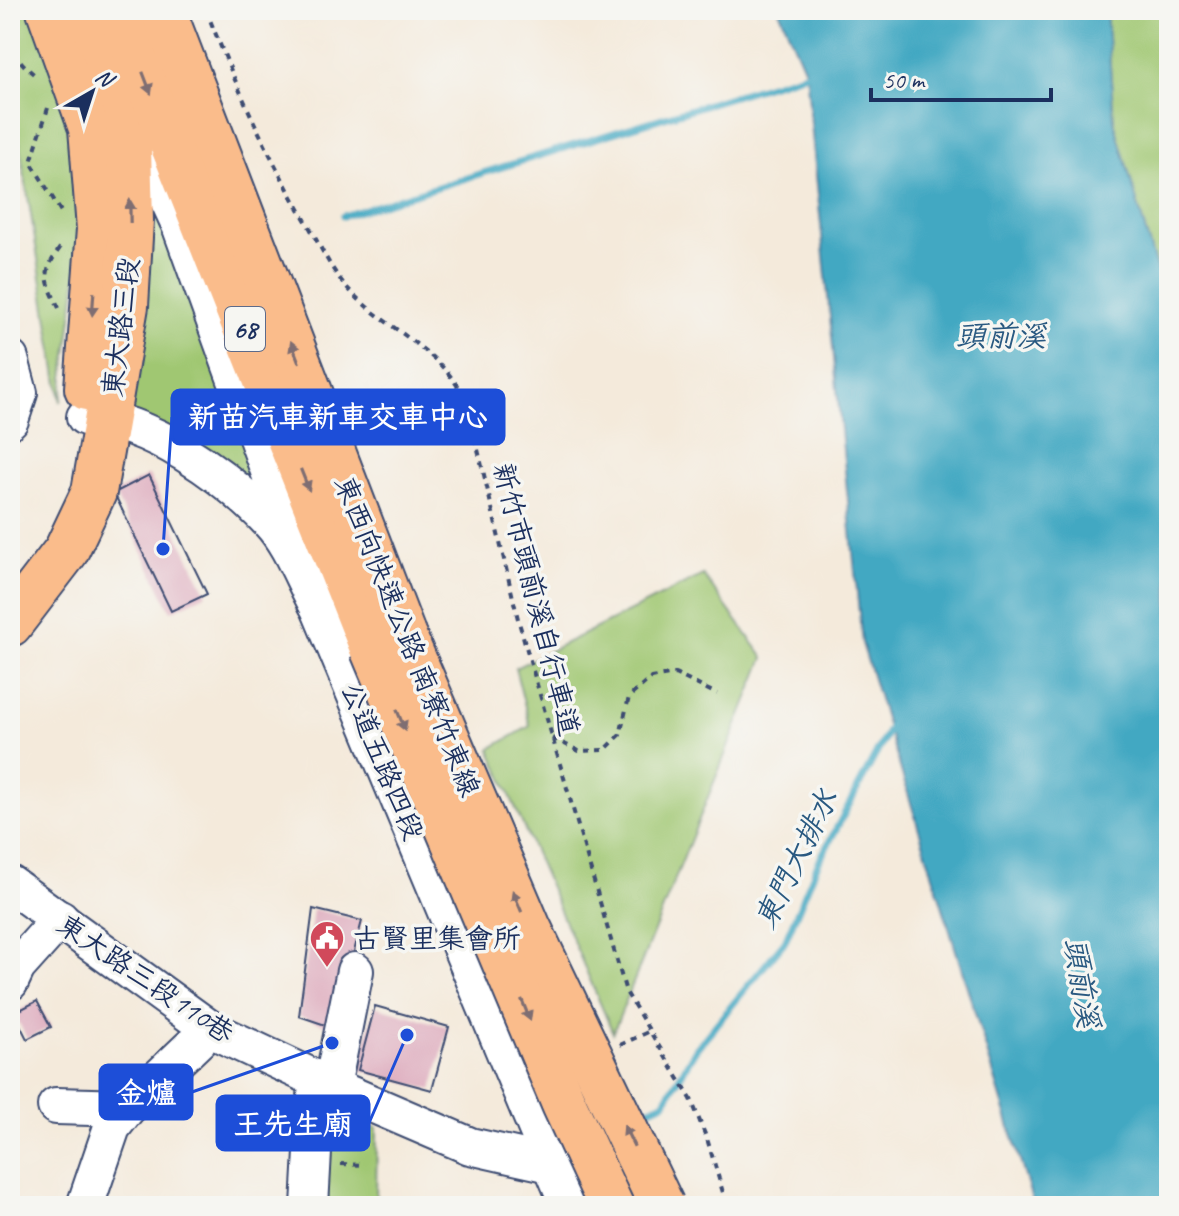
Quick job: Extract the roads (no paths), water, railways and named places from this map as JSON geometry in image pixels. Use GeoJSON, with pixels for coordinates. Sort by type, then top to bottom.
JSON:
{"type":"FeatureCollection","features":[{"type":"Feature","properties":{"kind":"main road","name":"東大路三段"},"geometry":{"type":"LineString","coordinates":[[10,583],[62,505],[97,417],[126,306],[131,220],[128,112],[88,10]]}},
{"type":"Feature","properties":{"kind":"main road","name":"東西向快速公路 南寮竹東線"},"geometry":{"type":"LineString","coordinates":[[119,10],[387,641],[662,1206]]}},
{"type":"Feature","properties":{"kind":"main road","name":"東西向快速公路 南寮竹東線"},"geometry":{"type":"LineString","coordinates":[[163,10],[387,641],[564,1104],[611,1206]]}},
{"type":"Feature","properties":{"kind":"main road","name":"東大路三段"},"geometry":{"type":"LineString","coordinates":[[10,624],[66,551],[94,492],[99,229],[91,128],[35,15]]}},
{"type":"Feature","properties":{"kind":"street"},"geometry":{"type":"LineString","coordinates":[[128,112],[180,225],[319,608]]}},
{"type":"Feature","properties":{"kind":"street"},"geometry":{"type":"LineString","coordinates":[[10,359],[19,393],[10,420]]}},
{"type":"Feature","properties":{"kind":"street","name":"公道五路四段"},"geometry":{"type":"LineString","coordinates":[[97,417],[170,444],[272,524],[319,608],[555,1165],[569,1206]]}},
{"type":"Feature","properties":{"kind":"street","name":"東大路三段110巷"},"geometry":{"type":"LineString","coordinates":[[10,884],[210,1029],[324,1083],[470,1146],[555,1165]]}},
{"type":"Feature","properties":{"kind":"street"},"geometry":{"type":"LineString","coordinates":[[10,982],[17,967],[60,919]]}},
{"type":"Feature","properties":{"kind":"street"},"geometry":{"type":"LineString","coordinates":[[310,1206],[324,1083],[355,971]]}},
{"type":"Feature","properties":{"kind":"street"},"geometry":{"type":"LineString","coordinates":[[85,1206],[105,1141],[127,1108],[210,1029]]}},
{"type":"Feature","properties":{"kind":"street"},"geometry":{"type":"LineString","coordinates":[[56,1106],[127,1108]]}},
{"type":"Feature","properties":{"kind":"water","name":"頭前溪"},"geometry":{"type":"Polygon","coordinates":[[[779,10],[1106,10],[1114,121],[1169,313],[1169,1206],[1034,1206],[862,643],[806,73],[779,10]]]}},
{"type":"Feature","properties":{"kind":"waterway"},"geometry":{"type":"LineString","coordinates":[[343,216],[815,71]]}},
{"type":"Feature","properties":{"kind":"waterway","name":"東門大排水"},"geometry":{"type":"LineString","coordinates":[[635,1116],[664,1103],[696,1049],[785,941],[818,863],[893,722]]}},
{"type":"Feature","properties":{"kind":"place","name":"新苗汽車新車交車中心"},"geometry":{"type":"Point","coordinates":[163,549]}},
{"type":"Feature","properties":{"kind":"place","name":"古賢里集會所"},"geometry":{"type":"Point","coordinates":[327,969]}},
{"type":"Feature","properties":{"kind":"place","name":"王先生廟"},"geometry":{"type":"Point","coordinates":[407,1035]}},
{"type":"Feature","properties":{"kind":"place","name":"金爐"},"geometry":{"type":"Point","coordinates":[332,1043]}}]}
